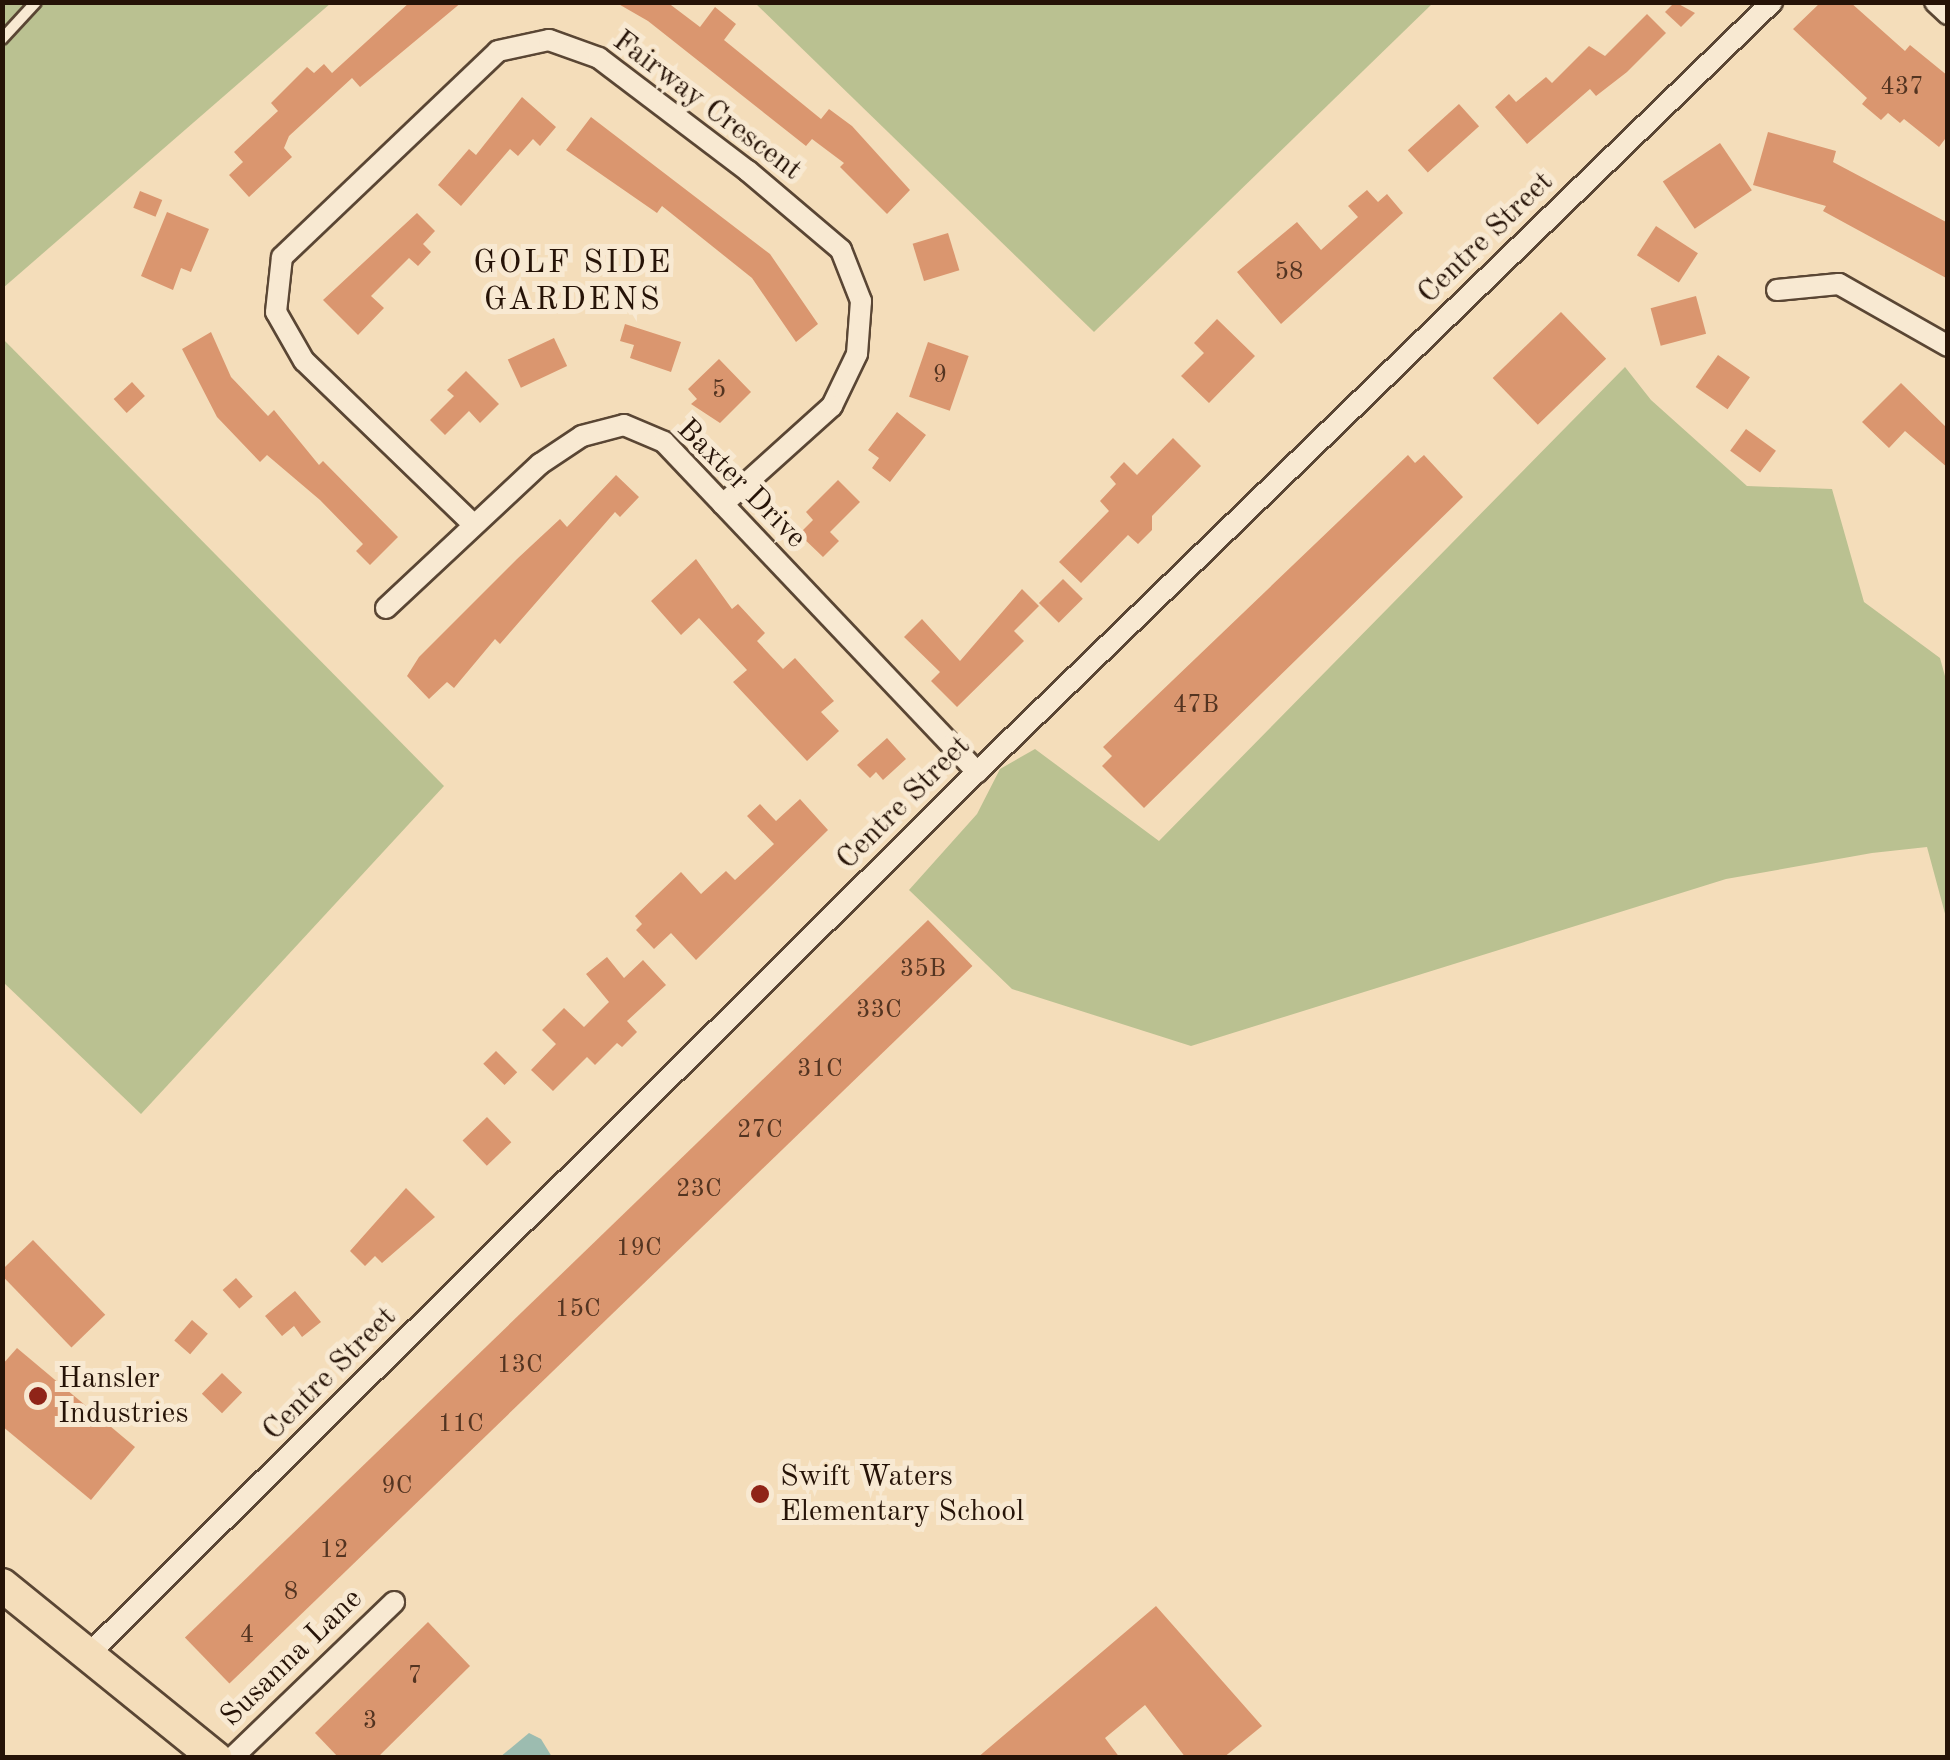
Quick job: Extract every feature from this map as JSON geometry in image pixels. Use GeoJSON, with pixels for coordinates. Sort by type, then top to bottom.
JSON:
{"type":"FeatureCollection","features":[{"type":"Feature","properties":{"kind":"main road"},"geometry":{"type":"LineString","coordinates":[[2,1585],[216,1758]]}},
{"type":"Feature","properties":{"kind":"street","name":"Centre Street"},"geometry":{"type":"LineString","coordinates":[[88,1655],[977,772],[1772,2]]}},
{"type":"Feature","properties":{"kind":"street"},"geometry":{"type":"LineString","coordinates":[[1935,2],[1948,14]]}},
{"type":"Feature","properties":{"kind":"street","name":"Fairway Crescent"},"geometry":{"type":"LineString","coordinates":[[474,525],[304,361],[276,312],[282,257],[498,51],[549,40],[600,58],[748,171],[841,250],[861,300],[858,354],[832,406],[723,504]]}},
{"type":"Feature","properties":{"kind":"street"},"geometry":{"type":"LineString","coordinates":[[1777,290],[1839,284],[1948,346]]}},
{"type":"Feature","properties":{"kind":"street","name":"Baxter Drive"},"geometry":{"type":"LineString","coordinates":[[386,608],[474,525],[568,445],[624,424],[664,442],[977,772]]}},
{"type":"Feature","properties":{"kind":"street","name":"Susanna Lane"},"geometry":{"type":"LineString","coordinates":[[232,1758],[394,1602]]}},
{"type":"Feature","properties":{"kind":"lane"},"geometry":{"type":"LineString","coordinates":[[2,39],[36,2]]}},
{"type":"Feature","properties":{"kind":"green space"},"geometry":{"type":"Polygon","coordinates":[[[3,3],[331,3],[3,288],[3,3]]]}},
{"type":"Feature","properties":{"kind":"green space"},"geometry":{"type":"Polygon","coordinates":[[[755,3],[1433,3],[1094,332],[755,3]]]}},
{"type":"Feature","properties":{"kind":"green space"},"geometry":{"type":"Polygon","coordinates":[[[2,338],[444,786],[141,1114],[3,982],[2,338]]]}},
{"type":"Feature","properties":{"kind":"green space"},"geometry":{"type":"Polygon","coordinates":[[[1625,367],[1651,400],[1747,486],[1832,489],[1864,602],[1940,658],[1948,687],[1947,921],[1927,847],[1872,853],[1726,879],[1191,1046],[1012,989],[909,890],[977,814],[1000,769],[1035,749],[1159,841],[1625,367]]]}},
{"type":"Feature","properties":{"kind":"shaded area"},"geometry":{"type":"Polygon","coordinates":[[[529,1733],[541,1739],[552,1757],[500,1757],[529,1733]]]}},
{"type":"Feature","properties":{"kind":"building"},"geometry":{"type":"Polygon","coordinates":[[[410,2],[462,2],[360,87],[352,78],[289,136],[284,148],[292,157],[249,197],[229,175],[243,162],[234,152],[278,111],[271,103],[307,67],[314,73],[324,64],[332,73],[410,2]]]}},
{"type":"Feature","properties":{"kind":"building"},"geometry":{"type":"Polygon","coordinates":[[[615,2],[667,2],[700,27],[715,7],[736,24],[724,40],[821,119],[829,109],[852,126],[910,190],[887,214],[840,167],[844,163],[812,139],[806,146],[648,21],[615,2]]]}},
{"type":"Feature","properties":{"kind":"building"},"geometry":{"type":"Polygon","coordinates":[[[1675,2],[1695,13],[1681,27],[1665,12],[1675,2]]]}},
{"type":"Feature","properties":{"kind":"building"},"geometry":{"type":"Polygon","coordinates":[[[1821,2],[1850,2],[1905,51],[1910,45],[1948,76],[1948,135],[1939,147],[1904,119],[1900,123],[1888,113],[1881,120],[1862,104],[1867,98],[1793,29],[1821,2]]]}},
{"type":"Feature","properties":{"kind":"building"},"geometry":{"type":"Polygon","coordinates":[[[1647,14],[1666,33],[1627,72],[1596,96],[1590,89],[1527,144],[1495,107],[1509,94],[1516,102],[1546,77],[1552,83],[1589,46],[1605,56],[1647,14]]]}},
{"type":"Feature","properties":{"kind":"building"},"geometry":{"type":"Polygon","coordinates":[[[522,97],[556,127],[540,146],[533,139],[518,156],[510,149],[461,206],[438,185],[469,149],[476,155],[522,97]]]}},
{"type":"Feature","properties":{"kind":"building"},"geometry":{"type":"Polygon","coordinates":[[[1459,104],[1479,126],[1428,172],[1408,150],[1459,104]]]}},
{"type":"Feature","properties":{"kind":"building"},"geometry":{"type":"Polygon","coordinates":[[[591,117],[770,254],[818,324],[796,342],[752,278],[662,206],[657,213],[566,150],[591,117]]]}},
{"type":"Feature","properties":{"kind":"building"},"geometry":{"type":"Polygon","coordinates":[[[1768,132],[1836,151],[1833,162],[1948,223],[1948,279],[1823,211],[1826,206],[1753,185],[1768,132]]]}},
{"type":"Feature","properties":{"kind":"building"},"geometry":{"type":"Polygon","coordinates":[[[1720,143],[1752,190],[1695,229],[1663,182],[1720,143]]]}},
{"type":"Feature","properties":{"kind":"building"},"geometry":{"type":"Polygon","coordinates":[[[1367,190],[1378,202],[1387,194],[1403,213],[1281,324],[1237,272],[1297,222],[1321,250],[1358,217],[1348,206],[1367,190]]]}},
{"type":"Feature","properties":{"kind":"building"},"geometry":{"type":"Polygon","coordinates":[[[140,191],[162,200],[156,217],[133,208],[140,191]]]}},
{"type":"Feature","properties":{"kind":"building"},"geometry":{"type":"Polygon","coordinates":[[[167,212],[209,229],[191,272],[181,268],[173,290],[141,276],[167,212]]]}},
{"type":"Feature","properties":{"kind":"building"},"geometry":{"type":"Polygon","coordinates":[[[417,213],[435,231],[423,244],[431,252],[418,266],[409,258],[371,296],[384,308],[358,335],[323,300],[417,213]]]}},
{"type":"Feature","properties":{"kind":"building"},"geometry":{"type":"Polygon","coordinates":[[[1656,226],[1698,253],[1679,283],[1637,255],[1656,226]]]}},
{"type":"Feature","properties":{"kind":"building"},"geometry":{"type":"Polygon","coordinates":[[[948,233],[959,270],[924,281],[913,244],[948,233]]]}},
{"type":"Feature","properties":{"kind":"building"},"geometry":{"type":"Polygon","coordinates":[[[1696,296],[1706,334],[1661,346],[1651,308],[1696,296]]]}},
{"type":"Feature","properties":{"kind":"building"},"geometry":{"type":"Polygon","coordinates":[[[1561,312],[1606,359],[1538,425],[1493,378],[1561,312]]]}},
{"type":"Feature","properties":{"kind":"building"},"geometry":{"type":"Polygon","coordinates":[[[1217,319],[1255,356],[1209,403],[1181,376],[1204,353],[1194,343],[1217,319]]]}},
{"type":"Feature","properties":{"kind":"building"},"geometry":{"type":"Polygon","coordinates":[[[625,324],[681,342],[671,372],[630,358],[634,345],[620,341],[625,324]]]}},
{"type":"Feature","properties":{"kind":"building"},"geometry":{"type":"Polygon","coordinates":[[[211,332],[231,377],[268,416],[274,410],[319,465],[323,461],[398,537],[370,565],[356,551],[363,544],[320,500],[267,455],[260,462],[217,417],[182,349],[211,332]]]}},
{"type":"Feature","properties":{"kind":"building"},"geometry":{"type":"Polygon","coordinates":[[[554,338],[567,366],[521,388],[508,360],[554,338]]]}},
{"type":"Feature","properties":{"kind":"building"},"geometry":{"type":"Polygon","coordinates":[[[928,342],[969,356],[950,411],[909,397],[928,342]]]}},
{"type":"Feature","properties":{"kind":"building"},"geometry":{"type":"Polygon","coordinates":[[[1718,355],[1750,377],[1728,409],[1696,387],[1718,355]]]}},
{"type":"Feature","properties":{"kind":"building"},"geometry":{"type":"Polygon","coordinates":[[[719,359],[751,392],[720,423],[691,404],[697,399],[688,389],[719,359]]]}},
{"type":"Feature","properties":{"kind":"building"},"geometry":{"type":"Polygon","coordinates":[[[466,371],[499,404],[480,423],[469,411],[445,435],[430,420],[454,396],[447,390],[466,371]]]}},
{"type":"Feature","properties":{"kind":"building"},"geometry":{"type":"Polygon","coordinates":[[[132,382],[145,396],[127,413],[114,399],[132,382]]]}},
{"type":"Feature","properties":{"kind":"building"},"geometry":{"type":"Polygon","coordinates":[[[1901,383],[1948,429],[1948,468],[1905,431],[1889,448],[1862,422],[1901,383]]]}},
{"type":"Feature","properties":{"kind":"building"},"geometry":{"type":"Polygon","coordinates":[[[897,412],[926,435],[890,482],[872,468],[879,458],[868,450],[897,412]]]}},
{"type":"Feature","properties":{"kind":"building"},"geometry":{"type":"Polygon","coordinates":[[[1746,429],[1776,451],[1760,473],[1730,451],[1746,429]]]}},
{"type":"Feature","properties":{"kind":"building"},"geometry":{"type":"Polygon","coordinates":[[[1173,438],[1201,466],[1152,516],[1152,530],[1138,544],[1128,535],[1081,583],[1059,562],[1109,511],[1100,501],[1116,484],[1110,477],[1124,462],[1137,475],[1173,438]]]}},
{"type":"Feature","properties":{"kind":"building"},"geometry":{"type":"Polygon","coordinates":[[[1408,455],[1415,463],[1424,455],[1463,497],[1144,808],[1102,766],[1112,756],[1103,747],[1408,455]]]}},
{"type":"Feature","properties":{"kind":"building"},"geometry":{"type":"Polygon","coordinates":[[[616,475],[639,497],[620,517],[615,512],[500,644],[495,639],[454,688],[447,682],[429,699],[407,676],[419,657],[560,519],[567,527],[616,475]]]}},
{"type":"Feature","properties":{"kind":"building"},"geometry":{"type":"Polygon","coordinates":[[[838,480],[860,502],[830,532],[839,541],[823,557],[799,534],[813,520],[806,512],[838,480]]]}},
{"type":"Feature","properties":{"kind":"building"},"geometry":{"type":"Polygon","coordinates":[[[696,559],[732,609],[738,604],[765,633],[757,641],[783,669],[795,658],[834,701],[821,712],[839,731],[807,761],[733,682],[747,670],[699,618],[681,635],[651,601],[696,559]]]}},
{"type":"Feature","properties":{"kind":"building"},"geometry":{"type":"Polygon","coordinates":[[[1063,579],[1083,599],[1059,623],[1039,603],[1063,579]]]}},
{"type":"Feature","properties":{"kind":"building"},"geometry":{"type":"Polygon","coordinates":[[[1022,589],[1039,606],[1014,631],[1024,641],[957,707],[931,681],[940,672],[904,637],[922,619],[960,661],[1022,589]]]}},
{"type":"Feature","properties":{"kind":"building"},"geometry":{"type":"Polygon","coordinates":[[[887,738],[906,759],[883,780],[876,772],[870,778],[857,765],[887,738]]]}},
{"type":"Feature","properties":{"kind":"building"},"geometry":{"type":"Polygon","coordinates":[[[800,799],[828,830],[696,960],[671,933],[654,949],[636,930],[642,924],[635,916],[681,872],[701,894],[726,871],[735,880],[774,844],[747,816],[760,804],[776,821],[800,799]]]}},
{"type":"Feature","properties":{"kind":"building"},"geometry":{"type":"Polygon","coordinates":[[[928,920],[972,966],[229,1684],[185,1638],[928,920]]]}},
{"type":"Feature","properties":{"kind":"building"},"geometry":{"type":"Polygon","coordinates":[[[607,957],[624,978],[643,960],[666,985],[627,1021],[637,1032],[622,1047],[617,1043],[595,1065],[587,1057],[553,1091],[531,1070],[556,1044],[542,1030],[564,1008],[584,1027],[609,1002],[586,974],[607,957]]]}},
{"type":"Feature","properties":{"kind":"building"},"geometry":{"type":"Polygon","coordinates":[[[496,1051],[517,1072],[504,1085],[483,1064],[496,1051]]]}},
{"type":"Feature","properties":{"kind":"building"},"geometry":{"type":"Polygon","coordinates":[[[487,1117],[511,1142],[487,1166],[463,1141],[487,1117]]]}},
{"type":"Feature","properties":{"kind":"building"},"geometry":{"type":"Polygon","coordinates":[[[406,1188],[435,1217],[382,1263],[375,1256],[365,1266],[350,1251],[406,1188]]]}},
{"type":"Feature","properties":{"kind":"building"},"geometry":{"type":"Polygon","coordinates":[[[33,1240],[105,1315],[71,1347],[2,1276],[2,1270],[33,1240]]]}},
{"type":"Feature","properties":{"kind":"building"},"geometry":{"type":"Polygon","coordinates":[[[236,1278],[253,1297],[239,1309],[223,1290],[236,1278]]]}},
{"type":"Feature","properties":{"kind":"building"},"geometry":{"type":"Polygon","coordinates":[[[295,1291],[321,1322],[302,1337],[294,1326],[282,1336],[265,1316],[295,1291]]]}},
{"type":"Feature","properties":{"kind":"building"},"geometry":{"type":"Polygon","coordinates":[[[192,1320],[208,1334],[190,1354],[174,1340],[192,1320]]]}},
{"type":"Feature","properties":{"kind":"building","name":"Hansler Industries"},"geometry":{"type":"Polygon","coordinates":[[[17,1348],[135,1447],[91,1500],[2,1426],[2,1365],[17,1348]]]}},
{"type":"Feature","properties":{"kind":"building"},"geometry":{"type":"Polygon","coordinates":[[[222,1373],[242,1392],[222,1413],[202,1394],[222,1373]]]}},
{"type":"Feature","properties":{"kind":"building"},"geometry":{"type":"Polygon","coordinates":[[[1156,1606],[1262,1726],[1223,1758],[1186,1758],[1145,1705],[1105,1738],[1120,1758],[977,1758],[1156,1606]]]}},
{"type":"Feature","properties":{"kind":"building"},"geometry":{"type":"Polygon","coordinates":[[[428,1622],[470,1666],[377,1758],[339,1758],[315,1733],[428,1622]]]}},
{"type":"Feature","properties":{"kind":"place","name":"Hansler Industries"},"geometry":{"type":"Point","coordinates":[38,1396]}},
{"type":"Feature","properties":{"kind":"place","name":"Swift Waters Elementary School"},"geometry":{"type":"Point","coordinates":[760,1494]}},
{"type":"Feature","properties":{"kind":"district","name":"GOLF SIDE GARDENS"},"geometry":{"type":"Point","coordinates":[573,284]}}]}
